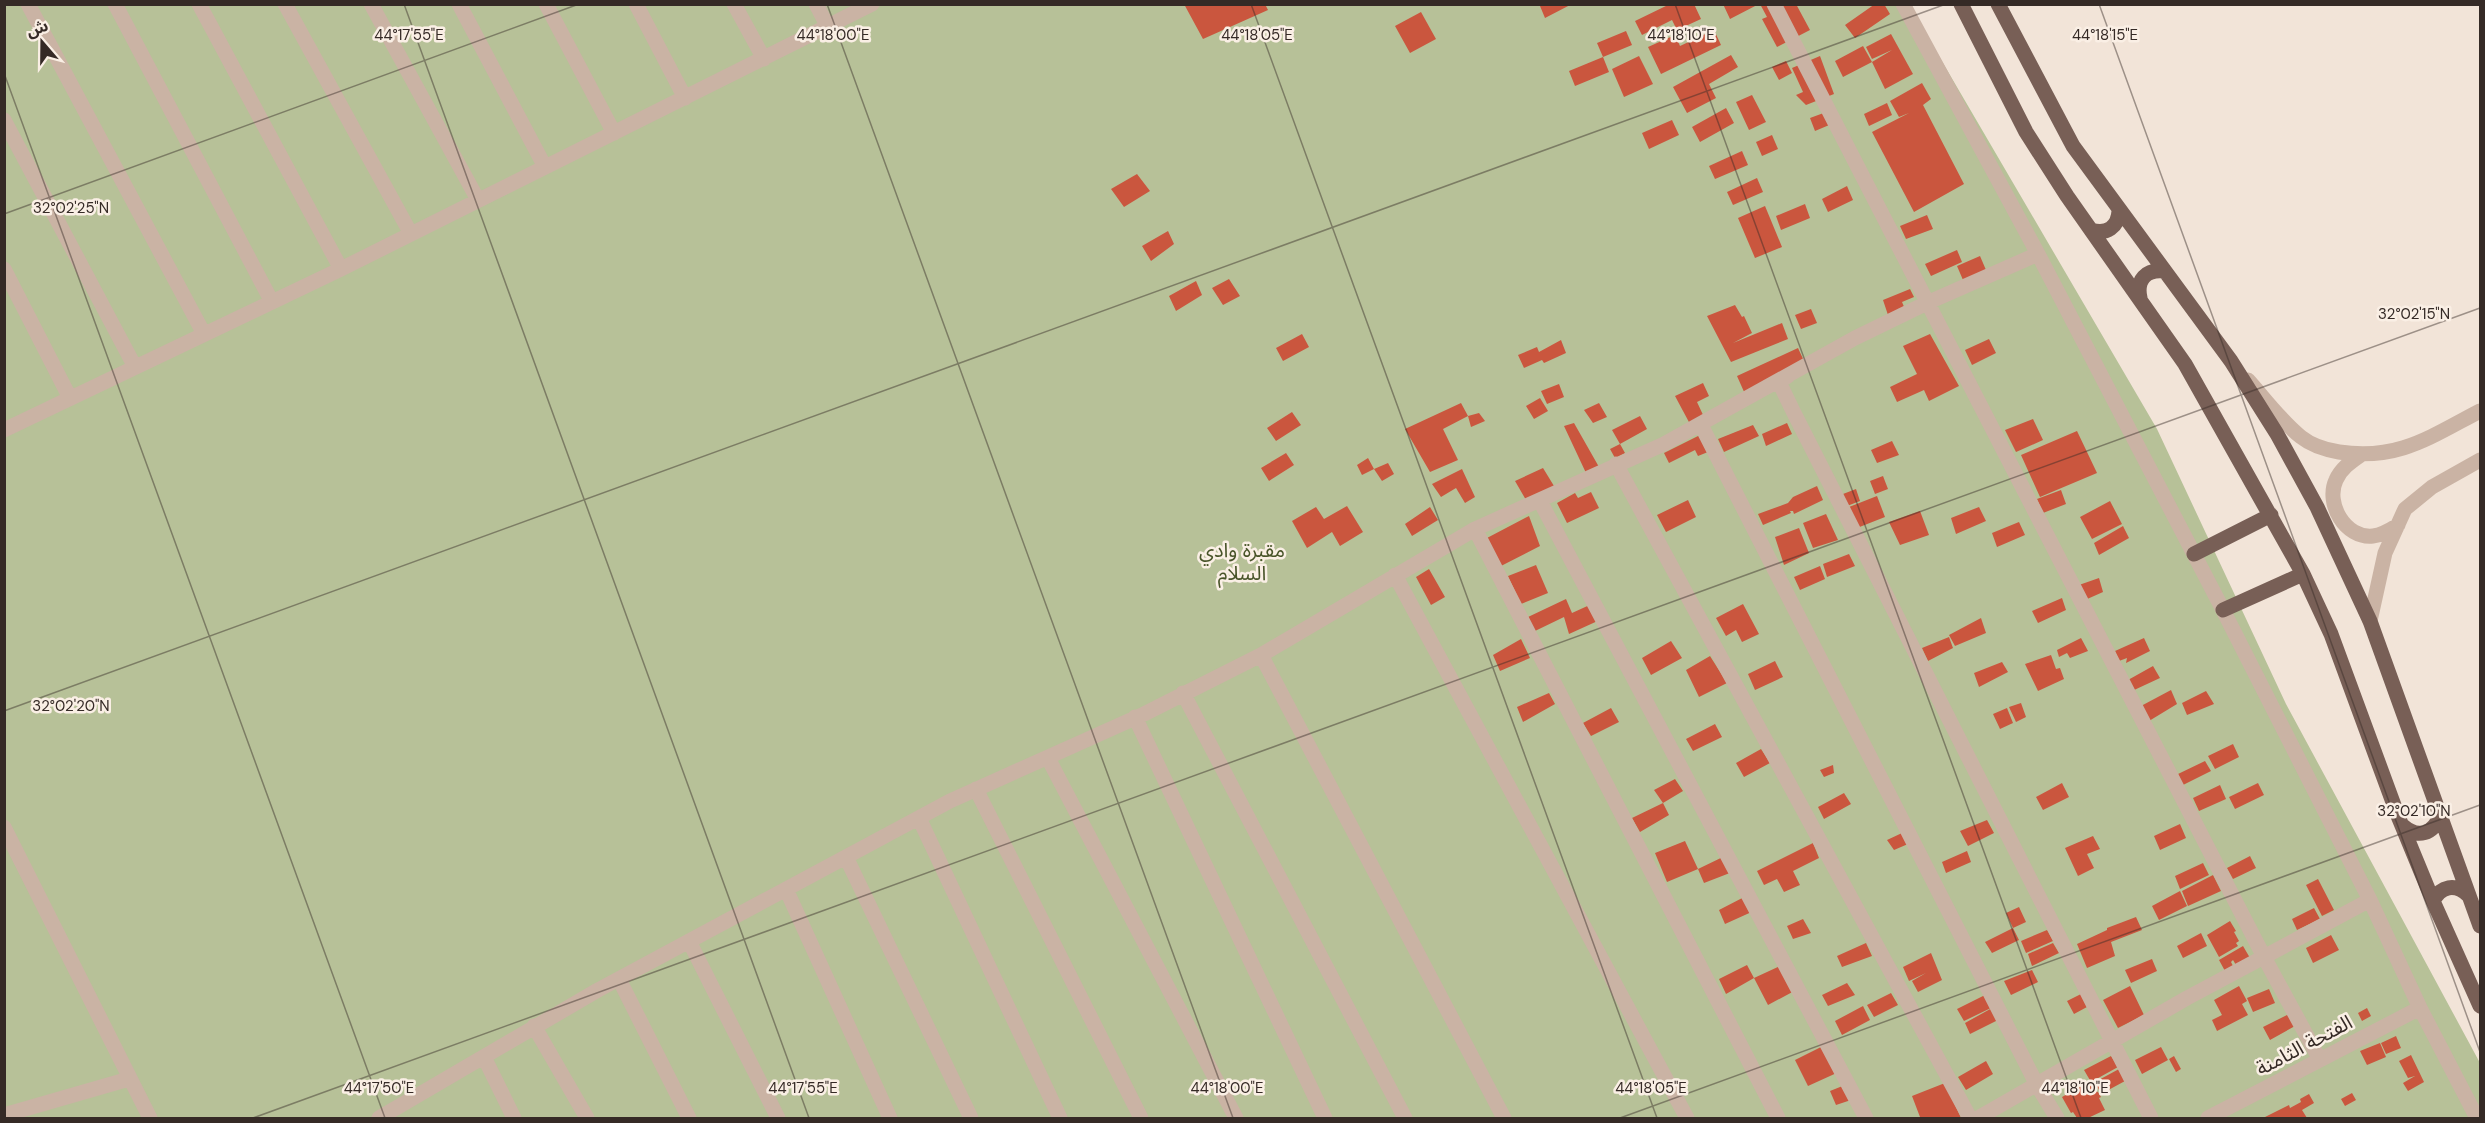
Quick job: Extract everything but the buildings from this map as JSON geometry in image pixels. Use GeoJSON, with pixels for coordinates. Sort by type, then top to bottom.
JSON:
{"type":"FeatureCollection","features":[{"type":"Feature","properties":{"kind":"main road"},"geometry":{"type":"LineString","coordinates":[[1961,4],[2026,132],[2185,364],[2303,574],[2331,634],[2433,902],[2481,1006]]}},
{"type":"Feature","properties":{"kind":"main road"},"geometry":{"type":"LineString","coordinates":[[1998,4],[2073,146],[2231,361],[2277,434],[2317,507],[2370,621],[2481,926]]}},
{"type":"Feature","properties":{"kind":"main road"},"geometry":{"type":"LineString","coordinates":[[2091,230],[2107,231],[2119,219],[2119,210]]}},
{"type":"Feature","properties":{"kind":"main road"},"geometry":{"type":"LineString","coordinates":[[2140,298],[2138,289],[2141,280],[2155,270],[2164,271]]}},
{"type":"Feature","properties":{"kind":"main road"},"geometry":{"type":"LineString","coordinates":[[2194,554],[2271,515]]}},
{"type":"Feature","properties":{"kind":"main road"},"geometry":{"type":"LineString","coordinates":[[2223,610],[2303,574]]}},
{"type":"Feature","properties":{"kind":"main road"},"geometry":{"type":"LineString","coordinates":[[2403,826],[2410,832],[2420,834],[2429,832],[2436,825],[2440,816]]}},
{"type":"Feature","properties":{"kind":"main road"},"geometry":{"type":"LineString","coordinates":[[2433,902],[2437,893],[2444,888],[2462,889],[2468,895]]}},
{"type":"Feature","properties":{"kind":"street"},"geometry":{"type":"LineString","coordinates":[[28,4],[204,334]]}},
{"type":"Feature","properties":{"kind":"street"},"geometry":{"type":"LineString","coordinates":[[115,4],[272,302]]}},
{"type":"Feature","properties":{"kind":"street"},"geometry":{"type":"LineString","coordinates":[[199,4],[341,269]]}},
{"type":"Feature","properties":{"kind":"street"},"geometry":{"type":"LineString","coordinates":[[285,4],[411,234]]}},
{"type":"Feature","properties":{"kind":"street"},"geometry":{"type":"LineString","coordinates":[[371,4],[478,201]]}},
{"type":"Feature","properties":{"kind":"street"},"geometry":{"type":"LineString","coordinates":[[459,4],[544,167]]}},
{"type":"Feature","properties":{"kind":"street"},"geometry":{"type":"LineString","coordinates":[[546,4],[614,133]]}},
{"type":"Feature","properties":{"kind":"street"},"geometry":{"type":"LineString","coordinates":[[636,4],[685,98]]}},
{"type":"Feature","properties":{"kind":"street"},"geometry":{"type":"LineString","coordinates":[[734,4],[764,59]]}},
{"type":"Feature","properties":{"kind":"street"},"geometry":{"type":"LineString","coordinates":[[816,4],[828,27]]}},
{"type":"Feature","properties":{"kind":"street"},"geometry":{"type":"LineString","coordinates":[[4,430],[341,269],[872,4]]}},
{"type":"Feature","properties":{"kind":"street"},"geometry":{"type":"LineString","coordinates":[[1774,4],[2264,957],[2320,1059]]}},
{"type":"Feature","properties":{"kind":"street"},"geometry":{"type":"LineString","coordinates":[[1903,4],[2038,254],[2223,610],[2370,900],[2420,1008],[2477,1119]]}},
{"type":"Feature","properties":{"kind":"street"},"geometry":{"type":"LineString","coordinates":[[4,120],[135,367]]}},
{"type":"Feature","properties":{"kind":"street"},"geometry":{"type":"LineString","coordinates":[[379,1119],[401,1113],[534,1026],[919,818],[1262,655],[1476,529],[1664,444],[1796,370],[1929,302],[2038,254]]}},
{"type":"Feature","properties":{"kind":"street"},"geometry":{"type":"LineString","coordinates":[[4,269],[70,398]]}},
{"type":"Feature","properties":{"kind":"street"},"geometry":{"type":"LineString","coordinates":[[2231,361],[2302,438],[2327,450],[2384,454],[2406,449],[2481,411]]}},
{"type":"Feature","properties":{"kind":"street"},"geometry":{"type":"LineString","coordinates":[[1796,370],[1779,382],[2151,1119]]}},
{"type":"Feature","properties":{"kind":"street"},"geometry":{"type":"LineString","coordinates":[[1701,424],[2037,1085],[2057,1119]]}},
{"type":"Feature","properties":{"kind":"street"},"geometry":{"type":"LineString","coordinates":[[2362,454],[2349,463],[2336,477],[2332,490],[2334,504],[2340,517],[2351,530],[2371,536],[2385,533],[2398,525]]}},
{"type":"Feature","properties":{"kind":"street"},"geometry":{"type":"LineString","coordinates":[[2370,621],[2385,553],[2405,509],[2432,487],[2481,460]]}},
{"type":"Feature","properties":{"kind":"street"},"geometry":{"type":"LineString","coordinates":[[1617,464],[1970,1119]]}},
{"type":"Feature","properties":{"kind":"street"},"geometry":{"type":"LineString","coordinates":[[1540,501],[1866,1119]]}},
{"type":"Feature","properties":{"kind":"street"},"geometry":{"type":"LineString","coordinates":[[1476,529],[1778,1119]]}},
{"type":"Feature","properties":{"kind":"street"},"geometry":{"type":"LineString","coordinates":[[1395,575],[1687,1119]]}},
{"type":"Feature","properties":{"kind":"street"},"geometry":{"type":"LineString","coordinates":[[1262,655],[1504,1119]]}},
{"type":"Feature","properties":{"kind":"street"},"geometry":{"type":"LineString","coordinates":[[1183,693],[1405,1119]]}},
{"type":"Feature","properties":{"kind":"street"},"geometry":{"type":"LineString","coordinates":[[1135,717],[1325,1119]]}},
{"type":"Feature","properties":{"kind":"street"},"geometry":{"type":"LineString","coordinates":[[1048,758],[1236,1119]]}},
{"type":"Feature","properties":{"kind":"street"},"geometry":{"type":"LineString","coordinates":[[976,789],[1141,1119]]}},
{"type":"Feature","properties":{"kind":"street"},"geometry":{"type":"LineString","coordinates":[[919,818],[1060,1119]]}},
{"type":"Feature","properties":{"kind":"street"},"geometry":{"type":"LineString","coordinates":[[4,828],[150,1119]]}},
{"type":"Feature","properties":{"kind":"street"},"geometry":{"type":"LineString","coordinates":[[846,857],[971,1119]]}},
{"type":"Feature","properties":{"kind":"street"},"geometry":{"type":"LineString","coordinates":[[786,889],[890,1119]]}},
{"type":"Feature","properties":{"kind":"street"},"geometry":{"type":"LineString","coordinates":[[1978,1119],[2113,1040],[2370,900]]}},
{"type":"Feature","properties":{"kind":"street"},"geometry":{"type":"LineString","coordinates":[[689,941],[778,1119]]}},
{"type":"Feature","properties":{"kind":"street"},"geometry":{"type":"LineString","coordinates":[[619,979],[689,1119]]}},
{"type":"Feature","properties":{"kind":"street","name":"الفتحة الثامنة"},"geometry":{"type":"LineString","coordinates":[[2208,1119],[2420,1008]]}},
{"type":"Feature","properties":{"kind":"street"},"geometry":{"type":"LineString","coordinates":[[534,1026],[586,1119]]}},
{"type":"Feature","properties":{"kind":"street"},"geometry":{"type":"LineString","coordinates":[[484,1057],[514,1119]]}},
{"type":"Feature","properties":{"kind":"street"},"geometry":{"type":"LineString","coordinates":[[4,1115],[129,1079]]}},
{"type":"Feature","properties":{"kind":"green space","name":"مقبرة وادي السلام"},"geometry":{"type":"Polygon","coordinates":[[[5,4],[1909,5],[2157,429],[2286,704],[2480,1063],[2480,1118],[5,1118],[5,4]]]}}]}
